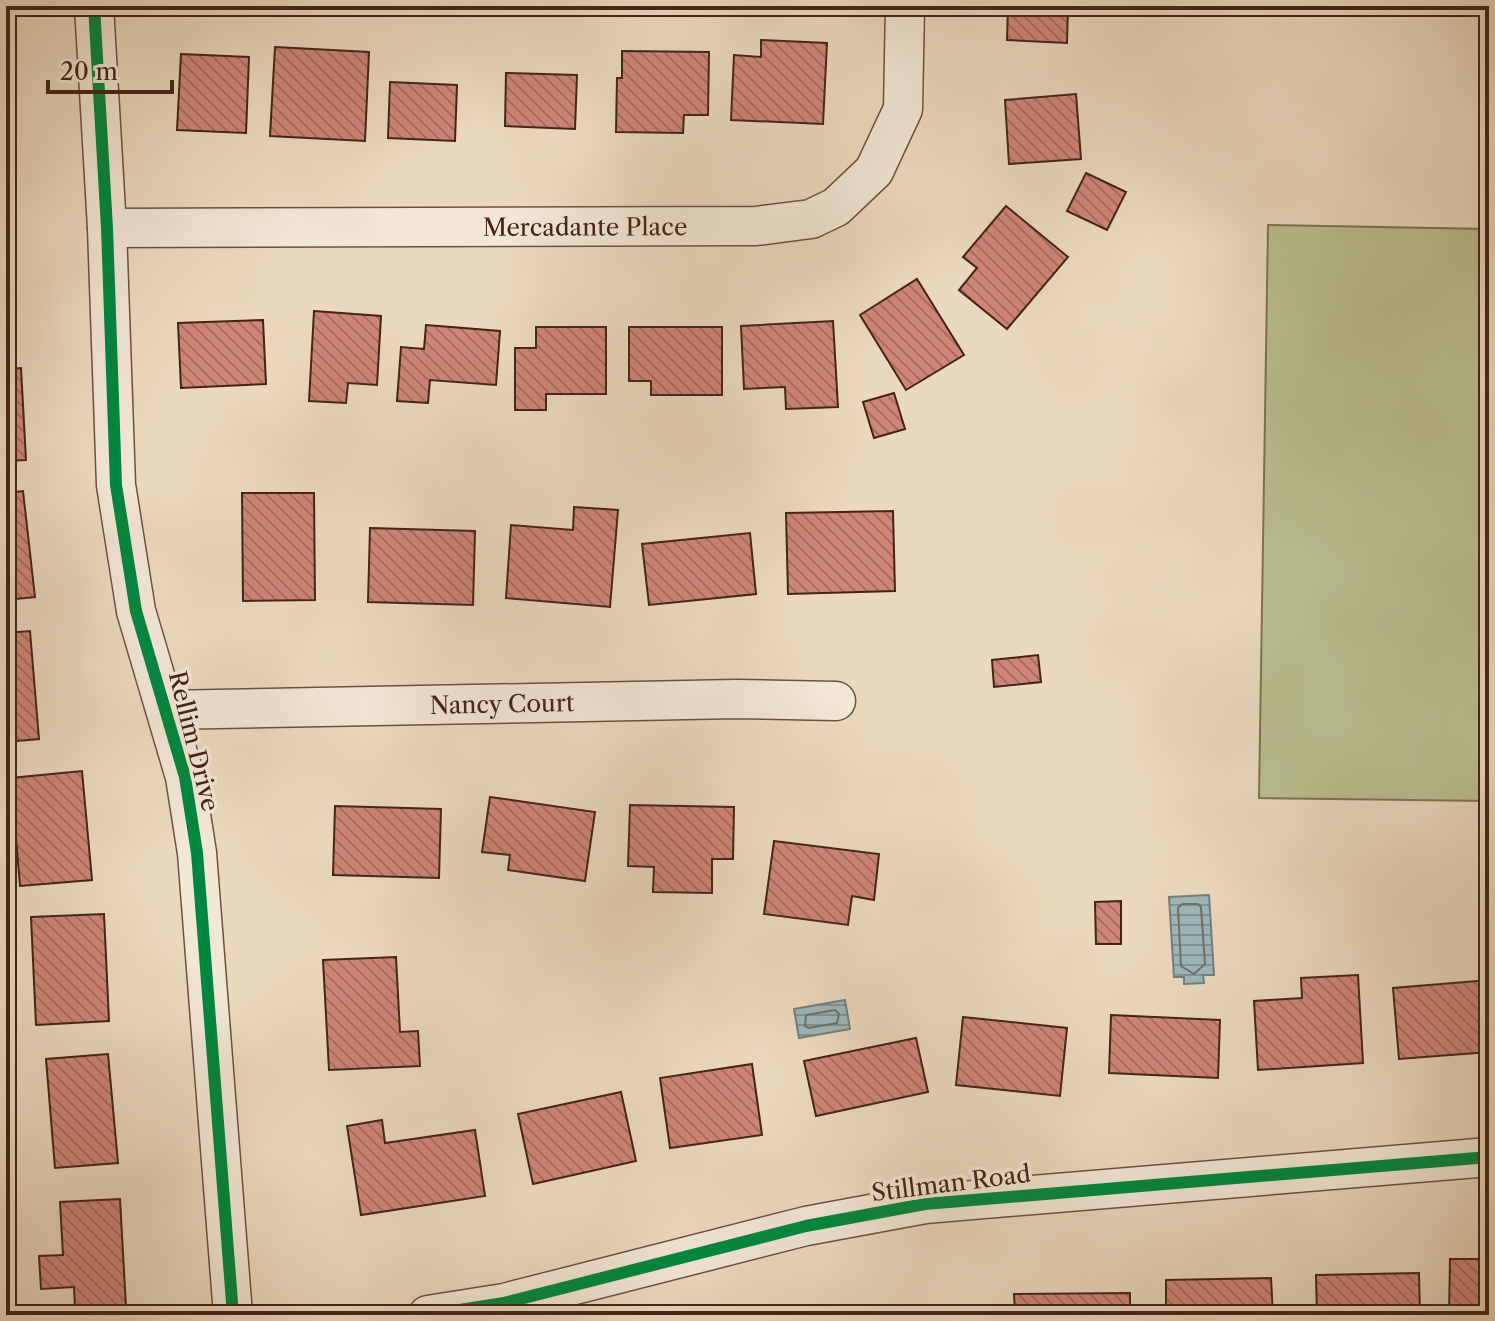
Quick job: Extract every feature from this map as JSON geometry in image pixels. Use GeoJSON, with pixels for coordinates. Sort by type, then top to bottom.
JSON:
{"type":"FeatureCollection","features":[{"type":"Feature","properties":{"kind":"street","name":"Rellim Drive"},"geometry":{"type":"LineString","coordinates":[[94,6],[107,228],[116,485],[136,611],[185,777],[197,853],[233,1315]]}},
{"type":"Feature","properties":{"kind":"street","name":"Mercadante Place"},"geometry":{"type":"LineString","coordinates":[[107,228],[756,226],[811,219],[836,207],[874,171],[903,109],[905,6]]}},
{"type":"Feature","properties":{"kind":"street","name":"Nancy Court"},"geometry":{"type":"LineString","coordinates":[[166,710],[737,699],[836,701]]}},
{"type":"Feature","properties":{"kind":"street","name":"Stillman Road"},"geometry":{"type":"LineString","coordinates":[[428,1315],[504,1303],[806,1226],[925,1204],[1489,1157]]}},
{"type":"Feature","properties":{"kind":"green space"},"geometry":{"type":"Polygon","coordinates":[[[1268,225],[1489,229],[1489,801],[1259,798],[1268,225]]]}},
{"type":"Feature","properties":{"kind":"water"},"geometry":{"type":"Polygon","coordinates":[[[1209,895],[1214,975],[1203,975],[1204,983],[1184,984],[1184,977],[1174,977],[1169,897],[1209,895]]]}},
{"type":"Feature","properties":{"kind":"water"},"geometry":{"type":"Polygon","coordinates":[[[845,1000],[850,1029],[799,1038],[794,1009],[845,1000]]]}},
{"type":"Feature","properties":{"kind":"building"},"geometry":{"type":"Polygon","coordinates":[[[1008,6],[1068,6],[1067,43],[1007,40],[1008,6]]]}},
{"type":"Feature","properties":{"kind":"building"},"geometry":{"type":"Polygon","coordinates":[[[761,40],[827,43],[823,124],[731,120],[734,55],[761,57],[761,40]]]}},
{"type":"Feature","properties":{"kind":"building"},"geometry":{"type":"Polygon","coordinates":[[[275,47],[369,52],[365,141],[270,136],[275,47]]]}},
{"type":"Feature","properties":{"kind":"building"},"geometry":{"type":"Polygon","coordinates":[[[622,51],[709,52],[708,115],[684,115],[683,133],[616,132],[617,78],[622,78],[622,51]]]}},
{"type":"Feature","properties":{"kind":"building"},"geometry":{"type":"Polygon","coordinates":[[[181,54],[249,57],[246,133],[177,130],[181,54]]]}},
{"type":"Feature","properties":{"kind":"building"},"geometry":{"type":"Polygon","coordinates":[[[506,73],[577,75],[575,129],[505,126],[506,73]]]}},
{"type":"Feature","properties":{"kind":"building"},"geometry":{"type":"Polygon","coordinates":[[[390,82],[457,85],[455,141],[388,138],[390,82]]]}},
{"type":"Feature","properties":{"kind":"building"},"geometry":{"type":"Polygon","coordinates":[[[1076,94],[1081,159],[1009,164],[1005,100],[1076,94]]]}},
{"type":"Feature","properties":{"kind":"building"},"geometry":{"type":"Polygon","coordinates":[[[6,142],[9,142],[12,232],[6,232],[6,142]]]}},
{"type":"Feature","properties":{"kind":"building"},"geometry":{"type":"Polygon","coordinates":[[[1086,173],[1126,192],[1107,230],[1067,211],[1086,173]]]}},
{"type":"Feature","properties":{"kind":"building"},"geometry":{"type":"Polygon","coordinates":[[[1006,206],[1068,257],[1007,329],[959,290],[977,268],[963,257],[1006,206]]]}},
{"type":"Feature","properties":{"kind":"building"},"geometry":{"type":"Polygon","coordinates":[[[917,279],[964,355],[906,390],[860,315],[917,279]]]}},
{"type":"Feature","properties":{"kind":"building"},"geometry":{"type":"Polygon","coordinates":[[[314,311],[381,316],[377,385],[348,383],[346,403],[309,401],[314,311]]]}},
{"type":"Feature","properties":{"kind":"building"},"geometry":{"type":"Polygon","coordinates":[[[263,320],[266,384],[181,388],[178,323],[263,320]]]}},
{"type":"Feature","properties":{"kind":"building"},"geometry":{"type":"Polygon","coordinates":[[[833,321],[838,407],[786,409],[785,387],[744,389],[741,326],[833,321]]]}},
{"type":"Feature","properties":{"kind":"building"},"geometry":{"type":"Polygon","coordinates":[[[426,325],[500,331],[496,385],[430,380],[428,403],[397,401],[401,347],[424,349],[426,325]]]}},
{"type":"Feature","properties":{"kind":"building"},"geometry":{"type":"Polygon","coordinates":[[[536,327],[606,327],[606,394],[546,394],[546,410],[515,410],[515,348],[536,348],[536,327]]]}},
{"type":"Feature","properties":{"kind":"building"},"geometry":{"type":"Polygon","coordinates":[[[629,327],[722,327],[722,395],[651,395],[651,381],[629,381],[629,327]]]}},
{"type":"Feature","properties":{"kind":"building"},"geometry":{"type":"Polygon","coordinates":[[[21,368],[26,460],[6,461],[6,369],[21,368]]]}},
{"type":"Feature","properties":{"kind":"building"},"geometry":{"type":"Polygon","coordinates":[[[894,393],[905,429],[874,438],[863,402],[894,393]]]}},
{"type":"Feature","properties":{"kind":"building"},"geometry":{"type":"Polygon","coordinates":[[[23,491],[35,597],[6,600],[6,493],[23,491]]]}},
{"type":"Feature","properties":{"kind":"building"},"geometry":{"type":"Polygon","coordinates":[[[242,493],[314,493],[315,600],[243,601],[242,493]]]}},
{"type":"Feature","properties":{"kind":"building"},"geometry":{"type":"Polygon","coordinates":[[[574,507],[618,510],[610,607],[506,598],[511,525],[573,530],[574,507]]]}},
{"type":"Feature","properties":{"kind":"building"},"geometry":{"type":"Polygon","coordinates":[[[893,511],[895,591],[788,594],[786,513],[893,511]]]}},
{"type":"Feature","properties":{"kind":"building"},"geometry":{"type":"Polygon","coordinates":[[[370,528],[475,531],[473,605],[368,602],[370,528]]]}},
{"type":"Feature","properties":{"kind":"building"},"geometry":{"type":"Polygon","coordinates":[[[750,533],[756,594],[649,605],[642,544],[750,533]]]}},
{"type":"Feature","properties":{"kind":"building"},"geometry":{"type":"Polygon","coordinates":[[[30,631],[39,739],[6,742],[6,633],[30,631]]]}},
{"type":"Feature","properties":{"kind":"building"},"geometry":{"type":"Polygon","coordinates":[[[1038,655],[1041,682],[994,687],[992,660],[1038,655]]]}},
{"type":"Feature","properties":{"kind":"building"},"geometry":{"type":"Polygon","coordinates":[[[82,771],[92,880],[20,886],[11,778],[82,771]]]}},
{"type":"Feature","properties":{"kind":"building"},"geometry":{"type":"Polygon","coordinates":[[[490,797],[595,812],[585,881],[508,870],[510,855],[482,852],[490,797]]]}},
{"type":"Feature","properties":{"kind":"building"},"geometry":{"type":"Polygon","coordinates":[[[630,805],[734,807],[733,859],[712,859],[712,893],[653,892],[654,867],[628,866],[630,805]]]}},
{"type":"Feature","properties":{"kind":"building"},"geometry":{"type":"Polygon","coordinates":[[[335,806],[441,809],[439,878],[333,875],[335,806]]]}},
{"type":"Feature","properties":{"kind":"building"},"geometry":{"type":"Polygon","coordinates":[[[774,841],[879,854],[874,900],[852,896],[848,925],[764,914],[774,841]]]}},
{"type":"Feature","properties":{"kind":"building"},"geometry":{"type":"Polygon","coordinates":[[[1121,901],[1121,944],[1096,944],[1095,902],[1121,901]]]}},
{"type":"Feature","properties":{"kind":"building"},"geometry":{"type":"Polygon","coordinates":[[[104,914],[109,1021],[36,1025],[31,917],[104,914]]]}},
{"type":"Feature","properties":{"kind":"building"},"geometry":{"type":"Polygon","coordinates":[[[396,957],[400,1032],[418,1031],[420,1066],[329,1070],[323,960],[396,957]]]}},
{"type":"Feature","properties":{"kind":"building"},"geometry":{"type":"Polygon","coordinates":[[[1358,975],[1363,1063],[1258,1070],[1254,1001],[1302,998],[1301,978],[1358,975]]]}},
{"type":"Feature","properties":{"kind":"building"},"geometry":{"type":"Polygon","coordinates":[[[1489,980],[1489,1052],[1399,1059],[1393,988],[1489,980]]]}},
{"type":"Feature","properties":{"kind":"building"},"geometry":{"type":"Polygon","coordinates":[[[1111,1015],[1220,1020],[1218,1078],[1109,1073],[1111,1015]]]}},
{"type":"Feature","properties":{"kind":"building"},"geometry":{"type":"Polygon","coordinates":[[[963,1017],[1067,1028],[1060,1096],[956,1085],[963,1017]]]}},
{"type":"Feature","properties":{"kind":"building"},"geometry":{"type":"Polygon","coordinates":[[[916,1038],[928,1092],[816,1116],[804,1061],[916,1038]]]}},
{"type":"Feature","properties":{"kind":"building"},"geometry":{"type":"Polygon","coordinates":[[[108,1054],[118,1163],[55,1168],[46,1059],[108,1054]]]}},
{"type":"Feature","properties":{"kind":"building"},"geometry":{"type":"Polygon","coordinates":[[[752,1064],[762,1135],[670,1148],[660,1078],[752,1064]]]}},
{"type":"Feature","properties":{"kind":"building"},"geometry":{"type":"Polygon","coordinates":[[[621,1092],[636,1161],[533,1184],[518,1114],[621,1092]]]}},
{"type":"Feature","properties":{"kind":"building"},"geometry":{"type":"Polygon","coordinates":[[[382,1120],[385,1143],[475,1130],[485,1196],[361,1215],[347,1126],[382,1120]]]}},
{"type":"Feature","properties":{"kind":"building"},"geometry":{"type":"Polygon","coordinates":[[[120,1199],[126,1307],[75,1309],[74,1287],[41,1289],[39,1256],[63,1255],[60,1202],[120,1199]]]}},
{"type":"Feature","properties":{"kind":"building"},"geometry":{"type":"Polygon","coordinates":[[[1450,1259],[1489,1259],[1489,1315],[1449,1315],[1450,1259]]]}},
{"type":"Feature","properties":{"kind":"building"},"geometry":{"type":"Polygon","coordinates":[[[1419,1273],[1420,1315],[1317,1315],[1316,1275],[1419,1273]]]}},
{"type":"Feature","properties":{"kind":"building"},"geometry":{"type":"Polygon","coordinates":[[[1271,1278],[1273,1315],[1166,1315],[1166,1280],[1271,1278]]]}},
{"type":"Feature","properties":{"kind":"building"},"geometry":{"type":"Polygon","coordinates":[[[1130,1293],[1130,1315],[1015,1315],[1014,1294],[1130,1293]]]}},
{"type":"Feature","properties":{"kind":"building"},"geometry":{"type":"Polygon","coordinates":[[[962,1308],[963,1315],[893,1315],[962,1308]]]}},
{"type":"Feature","properties":{"kind":"cycle path"},"geometry":{"type":"LineString","coordinates":[[94,6],[107,228],[116,485],[136,611],[185,777],[197,853],[233,1315]]}},
{"type":"Feature","properties":{"kind":"cycle path"},"geometry":{"type":"LineString","coordinates":[[428,1315],[504,1303],[806,1226],[925,1204],[1489,1157]]}}]}
